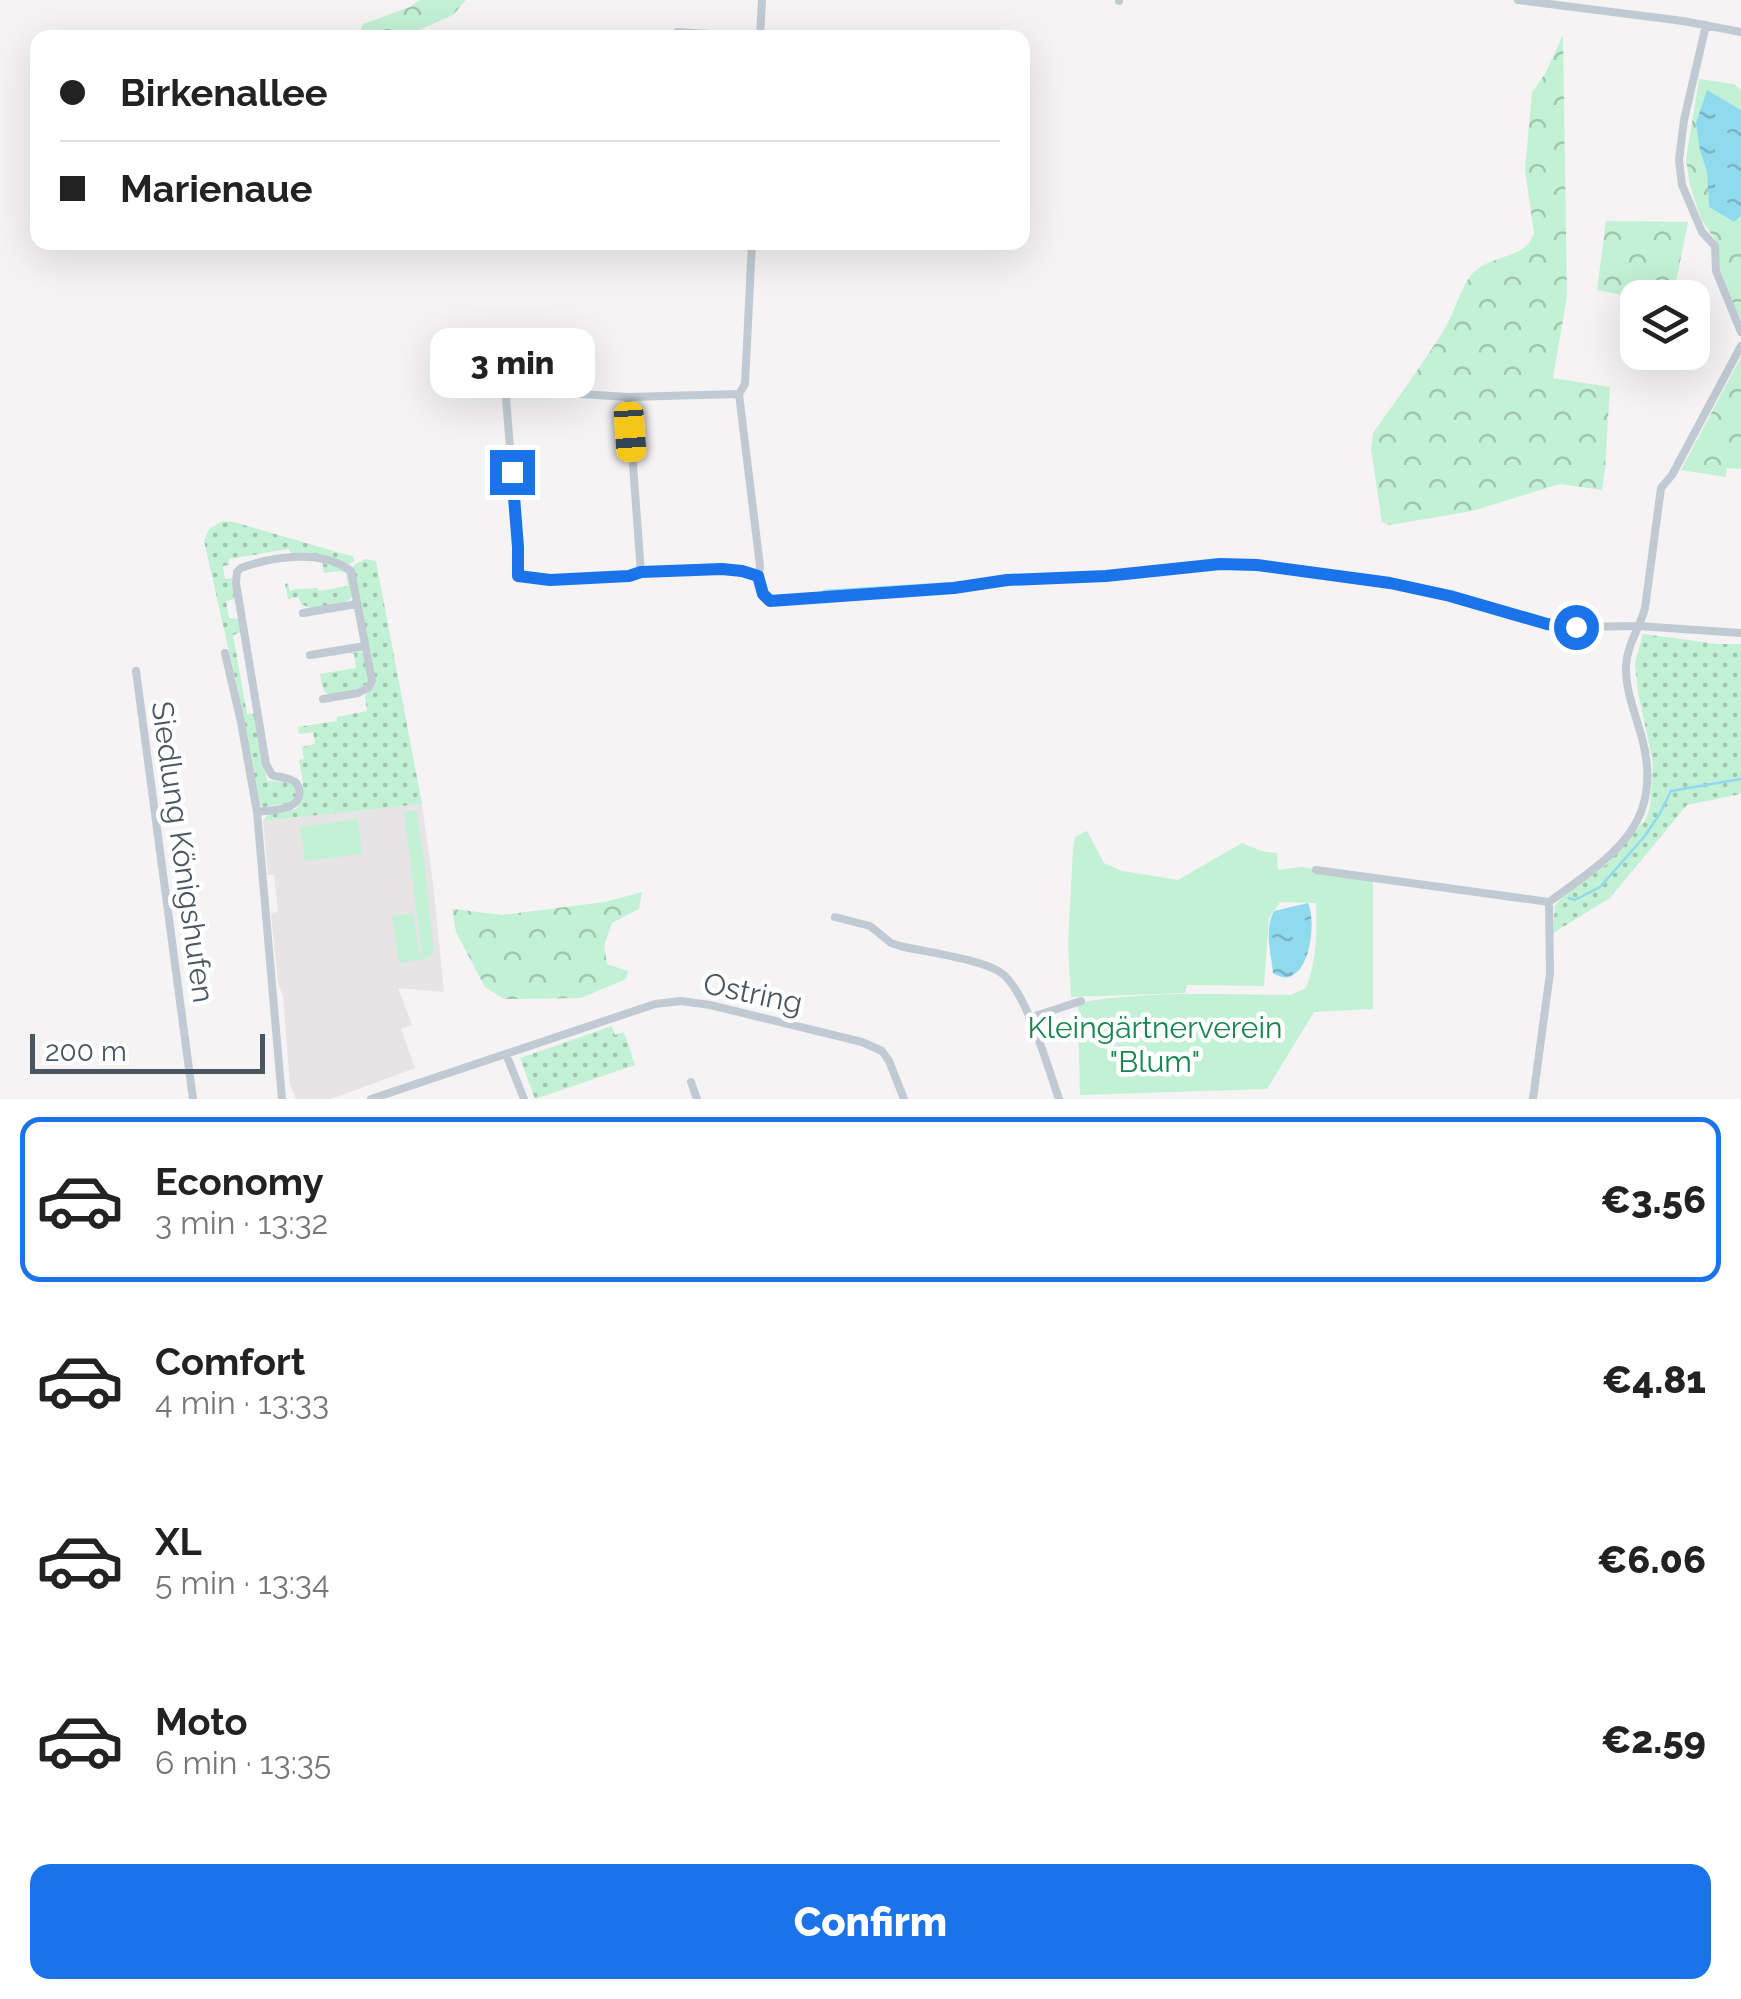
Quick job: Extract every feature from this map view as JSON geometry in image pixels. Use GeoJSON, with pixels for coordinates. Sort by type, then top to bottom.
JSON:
{"type":"FeatureCollection","features":[{"type":"Feature","properties":{"kind":"street"},"geometry":{"type":"LineString","coordinates":[[760,30],[762,0]]}},
{"type":"Feature","properties":{"kind":"street"},"geometry":{"type":"LineString","coordinates":[[1518,0],[1741,32]]}},
{"type":"Feature","properties":{"kind":"street"},"geometry":{"type":"LineString","coordinates":[[1706,25],[1679,160],[1682,185],[1702,232],[1715,246],[1716,271],[1741,332]]}},
{"type":"Feature","properties":{"kind":"street"},"geometry":{"type":"LineString","coordinates":[[752,250],[745,384],[739,394],[760,566],[758,576],[763,594],[770,601],[1220,564],[1257,565],[1390,583],[1547,624],[1741,633]]}},
{"type":"Feature","properties":{"kind":"street"},"geometry":{"type":"LineString","coordinates":[[1316,870],[1549,902],[1602,863],[1632,830],[1645,805],[1648,780],[1626,668],[1630,645],[1645,608],[1661,488],[1741,346]]}},
{"type":"Feature","properties":{"kind":"street"},"geometry":{"type":"LineString","coordinates":[[739,394],[628,397],[514,390],[507,395],[518,576],[550,580],[722,569],[758,576]]}},
{"type":"Feature","properties":{"kind":"street"},"geometry":{"type":"LineString","coordinates":[[628,397],[641,572]]}},
{"type":"Feature","properties":{"kind":"street"},"geometry":{"type":"LineString","coordinates":[[257,812],[289,807],[300,790],[291,779],[272,775],[266,764],[236,584],[242,568],[293,557],[318,559],[351,571],[372,676],[368,688],[358,693],[323,699]]}},
{"type":"Feature","properties":{"kind":"street"},"geometry":{"type":"LineString","coordinates":[[303,613],[357,604]]}},
{"type":"Feature","properties":{"kind":"street"},"geometry":{"type":"LineString","coordinates":[[310,654],[365,646]]}},
{"type":"Feature","properties":{"kind":"street"},"geometry":{"type":"LineString","coordinates":[[226,653],[257,812],[282,1099]]}},
{"type":"Feature","properties":{"kind":"street","name":"Siedlung Königshufen"},"geometry":{"type":"LineString","coordinates":[[136,670],[193,1099]]}},
{"type":"Feature","properties":{"kind":"street"},"geometry":{"type":"LineString","coordinates":[[1532,1099],[1550,973],[1549,902]]}},
{"type":"Feature","properties":{"kind":"street"},"geometry":{"type":"LineString","coordinates":[[835,917],[870,926],[900,946],[996,969],[1012,982],[1059,1099]]}},
{"type":"Feature","properties":{"kind":"street","name":"Ostring"},"geometry":{"type":"LineString","coordinates":[[371,1099],[670,1002],[688,1002],[862,1042],[882,1051],[904,1099]]}},
{"type":"Feature","properties":{"kind":"street"},"geometry":{"type":"LineString","coordinates":[[1029,1018],[1081,1002]]}},
{"type":"Feature","properties":{"kind":"street"},"geometry":{"type":"LineString","coordinates":[[506,1054],[524,1099]]}},
{"type":"Feature","properties":{"kind":"street"},"geometry":{"type":"LineString","coordinates":[[691,1082],[697,1099]]}},
{"type":"Feature","properties":{"kind":"shaded area"},"geometry":{"type":"Polygon","coordinates":[[[422,804],[444,992],[398,988],[412,1025],[401,1029],[415,1068],[331,1099],[296,1099],[290,1084],[271,913],[278,912],[274,875],[268,875],[263,821],[422,804]]]}},
{"type":"Feature","properties":{"kind":"green space"},"geometry":{"type":"Polygon","coordinates":[[[420,0],[466,0],[453,15],[419,30],[361,30],[363,24],[420,0]]]}},
{"type":"Feature","properties":{"kind":"green space"},"geometry":{"type":"Polygon","coordinates":[[[1563,35],[1567,296],[1553,378],[1610,387],[1602,490],[1560,484],[1472,511],[1390,525],[1382,522],[1371,449],[1373,433],[1444,330],[1472,274],[1530,242],[1534,233],[1525,170],[1532,92],[1563,35]]]}},
{"type":"Feature","properties":{"kind":"green space"},"geometry":{"type":"Polygon","coordinates":[[[1699,79],[1734,84],[1741,90],[1741,110],[1707,91],[1700,151],[1707,172],[1709,207],[1734,222],[1741,216],[1741,321],[1721,273],[1716,241],[1701,219],[1690,185],[1686,160],[1699,79]]]}},
{"type":"Feature","properties":{"kind":"green space"},"geometry":{"type":"Polygon","coordinates":[[[1606,221],[1688,222],[1676,280],[1620,280],[1620,295],[1597,290],[1606,221]]]}},
{"type":"Feature","properties":{"kind":"green space"},"geometry":{"type":"Polygon","coordinates":[[[1741,357],[1741,469],[1727,468],[1726,477],[1681,470],[1741,357]]]}},
{"type":"Feature","properties":{"kind":"green space"},"geometry":{"type":"Polygon","coordinates":[[[223,521],[354,557],[349,564],[308,553],[291,555],[289,549],[229,559],[229,565],[223,566],[225,579],[232,578],[235,599],[226,601],[229,618],[239,619],[241,632],[233,635],[247,714],[256,713],[267,781],[294,785],[296,796],[291,803],[258,805],[238,691],[204,541],[209,529],[223,521]]]}},
{"type":"Feature","properties":{"kind":"green space"},"geometry":{"type":"Polygon","coordinates":[[[365,559],[376,561],[422,804],[263,821],[268,814],[296,809],[302,798],[302,747],[315,744],[313,732],[299,734],[298,727],[367,711],[365,696],[375,683],[353,569],[365,559]]]}},
{"type":"Feature","properties":{"kind":"green space"},"geometry":{"type":"Polygon","coordinates":[[[322,563],[348,571],[352,597],[320,609],[301,604],[299,597],[288,599],[288,583],[290,592],[348,586],[346,573],[324,573],[322,563]]]}},
{"type":"Feature","properties":{"kind":"green space"},"geometry":{"type":"Polygon","coordinates":[[[1643,634],[1741,644],[1741,794],[1687,805],[1610,898],[1553,933],[1555,905],[1606,865],[1646,819],[1650,807],[1653,763],[1635,663],[1643,634]]]}},
{"type":"Feature","properties":{"kind":"green space"},"geometry":{"type":"Polygon","coordinates":[[[356,650],[364,654],[368,683],[340,694],[325,692],[320,674],[356,668],[354,654],[312,657],[356,650]]]}},
{"type":"Feature","properties":{"kind":"green space"},"geometry":{"type":"Polygon","coordinates":[[[416,810],[434,953],[425,959],[399,963],[392,916],[413,913],[422,954],[404,812],[416,810]]]}},
{"type":"Feature","properties":{"kind":"green space"},"geometry":{"type":"Polygon","coordinates":[[[358,819],[362,854],[305,861],[300,827],[358,819]]]}},
{"type":"Feature","properties":{"kind":"green space","name":"Kleingärtnerverein \"Blum\""},"geometry":{"type":"Polygon","coordinates":[[[1087,831],[1104,863],[1122,871],[1178,880],[1242,843],[1277,853],[1278,870],[1302,867],[1373,879],[1373,1009],[1314,1012],[1267,1089],[1080,1095],[1078,1003],[1157,995],[1291,995],[1306,988],[1316,935],[1316,903],[1280,902],[1269,918],[1264,986],[1187,985],[1185,993],[1071,997],[1068,945],[1073,849],[1075,837],[1087,831]]]}},
{"type":"Feature","properties":{"kind":"green space"},"geometry":{"type":"Polygon","coordinates":[[[642,892],[639,909],[612,923],[604,946],[607,964],[628,971],[626,979],[581,998],[504,999],[485,987],[456,932],[452,909],[503,915],[605,902],[642,892]]]}},
{"type":"Feature","properties":{"kind":"green space"},"geometry":{"type":"Polygon","coordinates":[[[612,1026],[615,1035],[624,1032],[635,1065],[535,1099],[520,1058],[612,1026]]]}},
{"type":"Feature","properties":{"kind":"water"},"geometry":{"type":"Polygon","coordinates":[[[1707,90],[1741,110],[1741,216],[1734,222],[1709,207],[1707,172],[1696,123],[1707,90]]]}},
{"type":"Feature","properties":{"kind":"water"},"geometry":{"type":"Polygon","coordinates":[[[1308,903],[1311,932],[1307,955],[1296,973],[1285,978],[1273,973],[1271,918],[1274,911],[1308,903]]]}},
{"type":"Feature","properties":{"kind":"waterway"},"geometry":{"type":"LineString","coordinates":[[824,591],[972,582]]}},
{"type":"Feature","properties":{"kind":"waterway"},"geometry":{"type":"LineString","coordinates":[[1569,898],[1575,900],[1600,887],[1644,837],[1671,791],[1741,779]]}},
{"type":"Feature","properties":{"kind":"route"},"geometry":{"type":"LineString","coordinates":[[512,472],[518,576],[550,580],[722,569],[758,576],[763,594],[770,601],[1220,564],[1257,565],[1390,583],[1547,624],[1576,627]]}}]}
